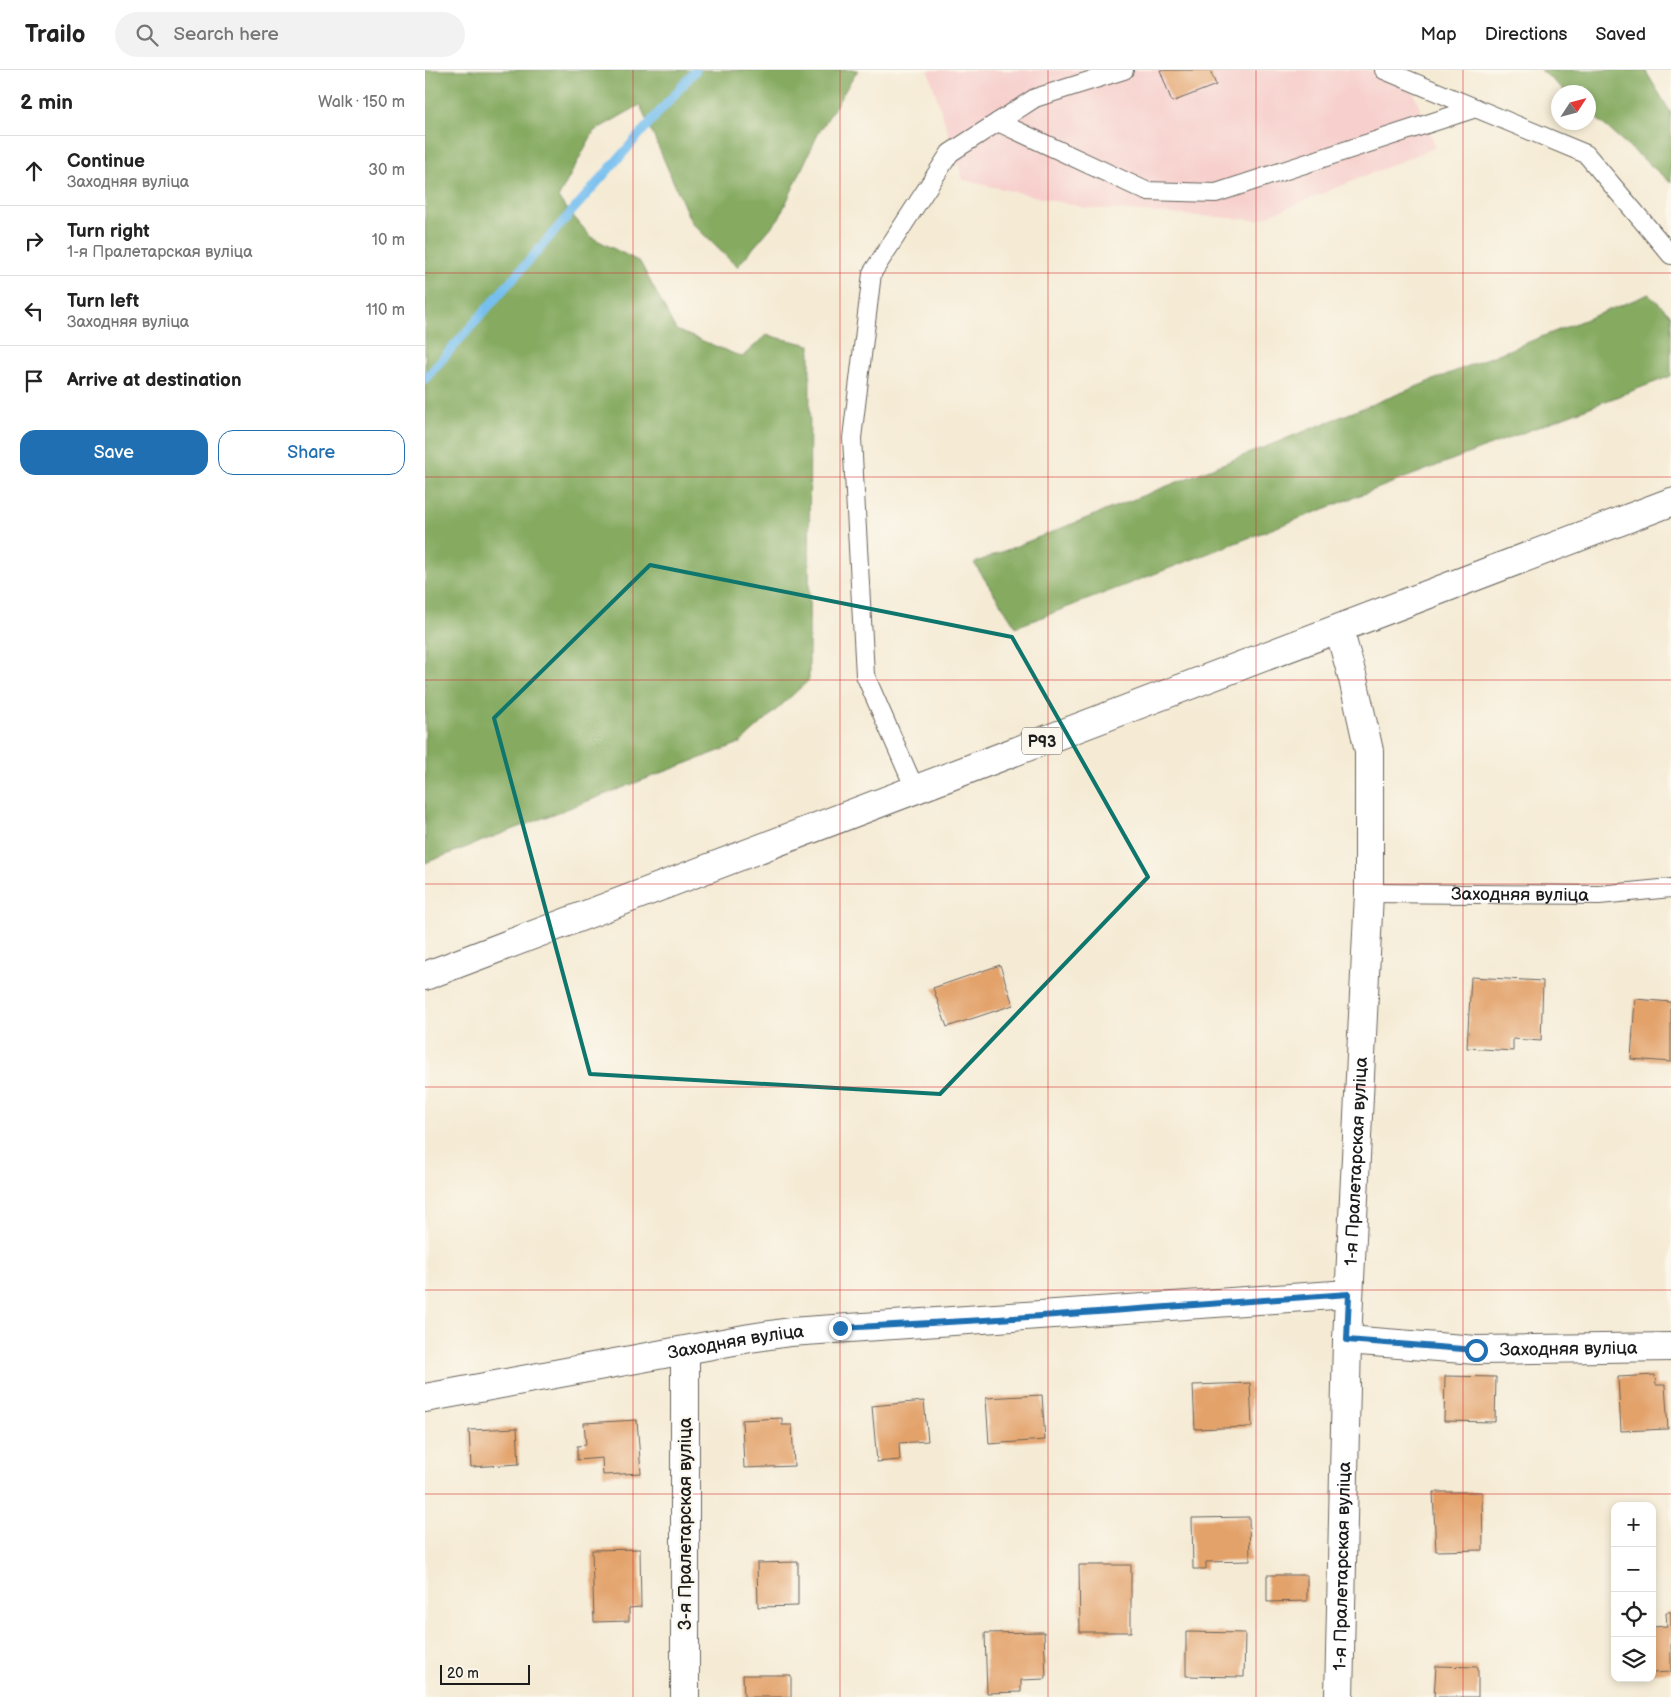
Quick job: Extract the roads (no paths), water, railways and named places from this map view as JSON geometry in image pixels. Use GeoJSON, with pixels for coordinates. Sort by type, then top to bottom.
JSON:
{"type":"FeatureCollection","features":[{"type":"Feature","properties":{"kind":"street","name":"Р93"},"geometry":{"type":"LineString","coordinates":[[425,976],[1671,502]]}},
{"type":"Feature","properties":{"kind":"street","name":"1-я Пралетарская вуліца"},"geometry":{"type":"LineString","coordinates":[[1339,629],[1353,679],[1369,751],[1369,893],[1347,1340],[1339,1697]]}},
{"type":"Feature","properties":{"kind":"street","name":"Заходняя вуліца"},"geometry":{"type":"LineString","coordinates":[[425,1398],[750,1338],[840,1328],[984,1320],[1349,1294]]}},
{"type":"Feature","properties":{"kind":"street","name":"Заходняя вуліца"},"geometry":{"type":"LineString","coordinates":[[1347,1340],[1476,1350],[1671,1347]]}},
{"type":"Feature","properties":{"kind":"street","name":"3-я Пралетарская вуліца"},"geometry":{"type":"LineString","coordinates":[[685,1351],[685,1697]]}},
{"type":"Feature","properties":{"kind":"lane"},"geometry":{"type":"LineString","coordinates":[[915,789],[865,675],[852,438],[872,273],[950,153],[1035,98],[1124,70]]}},
{"type":"Feature","properties":{"kind":"lane"},"geometry":{"type":"LineString","coordinates":[[1384,70],[1586,154],[1671,255]]}},
{"type":"Feature","properties":{"kind":"lane"},"geometry":{"type":"LineString","coordinates":[[998,122],[1146,191],[1216,193],[1475,108]]}},
{"type":"Feature","properties":{"kind":"lane","name":"Заходняя вуліца"},"geometry":{"type":"LineString","coordinates":[[1369,893],[1599,895],[1671,888]]}},
{"type":"Feature","properties":{"kind":"waterway"},"geometry":{"type":"LineString","coordinates":[[425,379],[696,70]]}}]}
